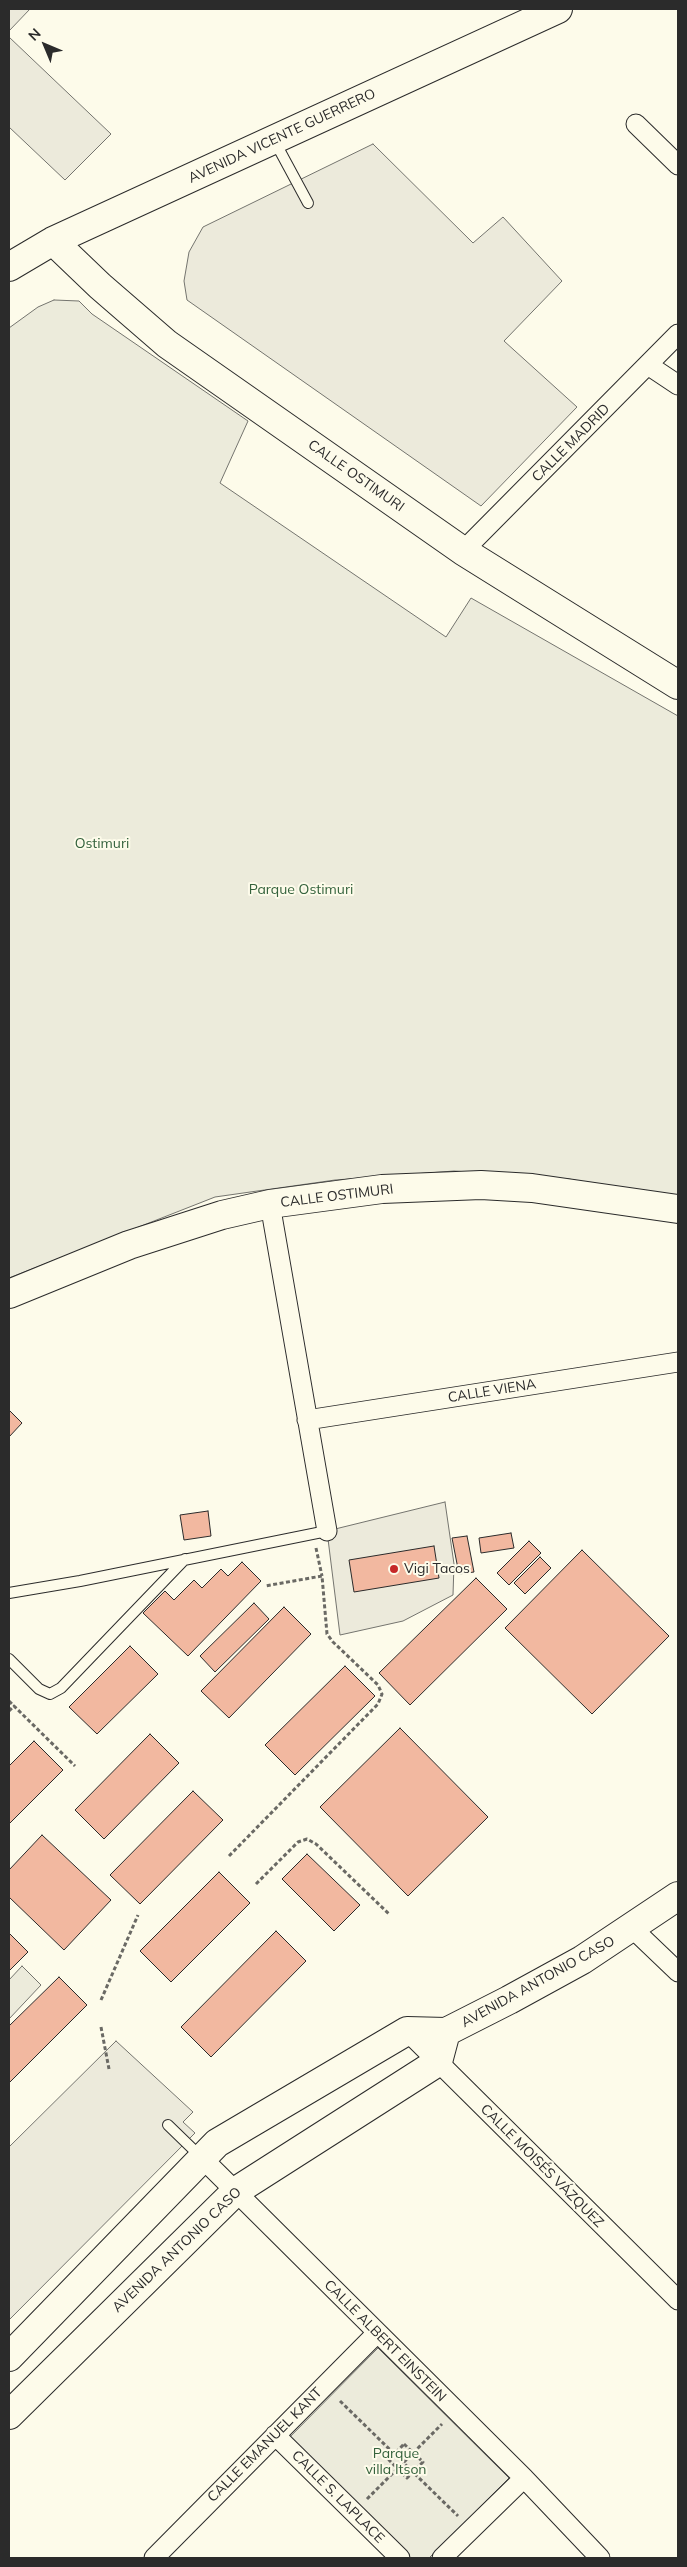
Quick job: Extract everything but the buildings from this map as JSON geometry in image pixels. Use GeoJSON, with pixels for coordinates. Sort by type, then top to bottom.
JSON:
{"type":"FeatureCollection","features":[{"type":"Feature","properties":{"kind":"street","name":"AVENIDA VICENTE GUERRERO"},"geometry":{"type":"LineString","coordinates":[[9,266],[53,241],[558,9]]}},
{"type":"Feature","properties":{"kind":"street"},"geometry":{"type":"LineString","coordinates":[[636,124],[678,165]]}},
{"type":"Feature","properties":{"kind":"street","name":"CALLE OSTIMURI"},"geometry":{"type":"LineString","coordinates":[[53,241],[100,286],[167,344],[463,551],[678,685]]}},
{"type":"Feature","properties":{"kind":"street","name":"CALLE MADRID"},"geometry":{"type":"LineString","coordinates":[[463,551],[678,334]]}},
{"type":"Feature","properties":{"kind":"street"},"geometry":{"type":"LineString","coordinates":[[648,365],[678,385]]}},
{"type":"Feature","properties":{"kind":"street","name":"CALLE OSTIMURI"},"geometry":{"type":"LineString","coordinates":[[9,1294],[146,1239],[222,1215],[270,1204],[382,1190],[481,1185],[532,1188],[678,1209]]}},
{"type":"Feature","properties":{"kind":"street"},"geometry":{"type":"LineString","coordinates":[[270,1204],[306,1420],[320,1532]]}},
{"type":"Feature","properties":{"kind":"street","name":"CALLE VIENA"},"geometry":{"type":"LineString","coordinates":[[306,1420],[678,1362]]}},
{"type":"Feature","properties":{"kind":"street","name":"AVENIDA ANTONIO CASO"},"geometry":{"type":"LineString","coordinates":[[406,2031],[446,2032],[582,1960],[678,1896]]}},
{"type":"Feature","properties":{"kind":"street"},"geometry":{"type":"LineString","coordinates":[[632,1928],[678,1972]]}},
{"type":"Feature","properties":{"kind":"street"},"geometry":{"type":"LineString","coordinates":[[9,2357],[201,2157],[217,2143],[250,2121],[406,2031]]}},
{"type":"Feature","properties":{"kind":"street","name":"CALLE MOISÉS VÁZQUEZ"},"geometry":{"type":"LineString","coordinates":[[406,2031],[678,2300]]}},
{"type":"Feature","properties":{"kind":"street","name":"AVENIDA ANTONIO CASO"},"geometry":{"type":"LineString","coordinates":[[9,2415],[236,2191],[438,2062],[446,2032]]}},
{"type":"Feature","properties":{"kind":"street","name":"CALLE ALBERT EINSTEIN"},"geometry":{"type":"LineString","coordinates":[[201,2157],[524,2478],[600,2558]]}},
{"type":"Feature","properties":{"kind":"street","name":"CALLE EMANUEL KANT"},"geometry":{"type":"LineString","coordinates":[[154,2558],[377,2333]]}},
{"type":"Feature","properties":{"kind":"street","name":"CALLE S. LAPLACE"},"geometry":{"type":"LineString","coordinates":[[275,2435],[400,2558]]}},
{"type":"Feature","properties":{"kind":"street"},"geometry":{"type":"LineString","coordinates":[[442,2558],[524,2478]]}},
{"type":"Feature","properties":{"kind":"lane"},"geometry":{"type":"LineString","coordinates":[[274,140],[308,203]]}},
{"type":"Feature","properties":{"kind":"lane"},"geometry":{"type":"LineString","coordinates":[[9,1593],[80,1581],[320,1532]]}},
{"type":"Feature","properties":{"kind":"lane"},"geometry":{"type":"LineString","coordinates":[[9,1659],[39,1689],[50,1694],[61,1688],[185,1559]]}},
{"type":"Feature","properties":{"kind":"lane","name":"CALLE ALBERT EINSTEIN"},"geometry":{"type":"LineString","coordinates":[[168,2125],[201,2157]]}},
{"type":"Feature","properties":{"kind":"path"},"geometry":{"type":"LineString","coordinates":[[229,1856],[378,1704],[382,1694],[378,1684],[333,1642],[327,1634],[320,1532]]}},
{"type":"Feature","properties":{"kind":"path"},"geometry":{"type":"LineString","coordinates":[[265,1586],[322,1576]]}},
{"type":"Feature","properties":{"kind":"path"},"geometry":{"type":"LineString","coordinates":[[9,1701],[75,1766]]}},
{"type":"Feature","properties":{"kind":"path"},"geometry":{"type":"LineString","coordinates":[[9,1711],[14,1706]]}},
{"type":"Feature","properties":{"kind":"path"},"geometry":{"type":"LineString","coordinates":[[256,1884],[298,1842],[307,1839],[316,1844],[390,1914]]}},
{"type":"Feature","properties":{"kind":"path"},"geometry":{"type":"LineString","coordinates":[[101,2000],[138,1915]]}},
{"type":"Feature","properties":{"kind":"path"},"geometry":{"type":"LineString","coordinates":[[101,2027],[109,2070]]}},
{"type":"Feature","properties":{"kind":"path"},"geometry":{"type":"LineString","coordinates":[[333,2408],[347,2394]]}},
{"type":"Feature","properties":{"kind":"path"},"geometry":{"type":"LineString","coordinates":[[340,2400],[462,2520]]}},
{"type":"Feature","properties":{"kind":"path"},"geometry":{"type":"LineString","coordinates":[[363,2504],[444,2422],[450,2428]]}},
{"type":"Feature","properties":{"kind":"path"},"geometry":{"type":"LineString","coordinates":[[404,2444],[422,2462],[407,2478],[388,2460],[395,2453],[404,2444]]}},
{"type":"Feature","properties":{"kind":"green space","name":"Parque Ostimuri"},"geometry":{"type":"Polygon","coordinates":[[[54,300],[79,301],[92,314],[248,421],[220,483],[446,637],[471,598],[678,716],[678,1200],[569,1179],[454,1171],[335,1180],[215,1197],[9,1278],[9,328],[38,307],[54,300]]]}},
{"type":"Feature","properties":{"kind":"green space"},"geometry":{"type":"Polygon","coordinates":[[[22,1966],[41,1985],[9,2019],[9,1980],[22,1966]]]}},
{"type":"Feature","properties":{"kind":"green space","name":"Parque villa Itson"},"geometry":{"type":"Polygon","coordinates":[[[378,2348],[509,2478],[429,2558],[396,2558],[282,2445],[378,2348]]]}},
{"type":"Feature","properties":{"kind":"shaded area"},"geometry":{"type":"Polygon","coordinates":[[[9,9],[30,9],[9,31],[9,9]]]}},
{"type":"Feature","properties":{"kind":"shaded area"},"geometry":{"type":"Polygon","coordinates":[[[9,37],[111,134],[65,180],[9,127],[9,37]]]}},
{"type":"Feature","properties":{"kind":"shaded area"},"geometry":{"type":"Polygon","coordinates":[[[373,144],[473,243],[503,217],[562,281],[504,341],[577,407],[481,506],[187,300],[184,281],[189,252],[203,227],[373,144]]]}},
{"type":"Feature","properties":{"kind":"shaded area"},"geometry":{"type":"Polygon","coordinates":[[[445,1502],[454,1564],[453,1595],[403,1621],[340,1635],[327,1531],[445,1502]]]}},
{"type":"Feature","properties":{"kind":"shaded area"},"geometry":{"type":"Polygon","coordinates":[[[116,2041],[193,2112],[183,2122],[195,2133],[9,2320],[9,2147],[116,2041]]]}},
{"type":"Feature","properties":{"kind":"place","name":"Vigi Tacos"},"geometry":{"type":"Point","coordinates":[394,1569]}},
{"type":"Feature","properties":{"kind":"park label","name":"Ostimuri"},"geometry":{"type":"Point","coordinates":[102,844]}}]}
